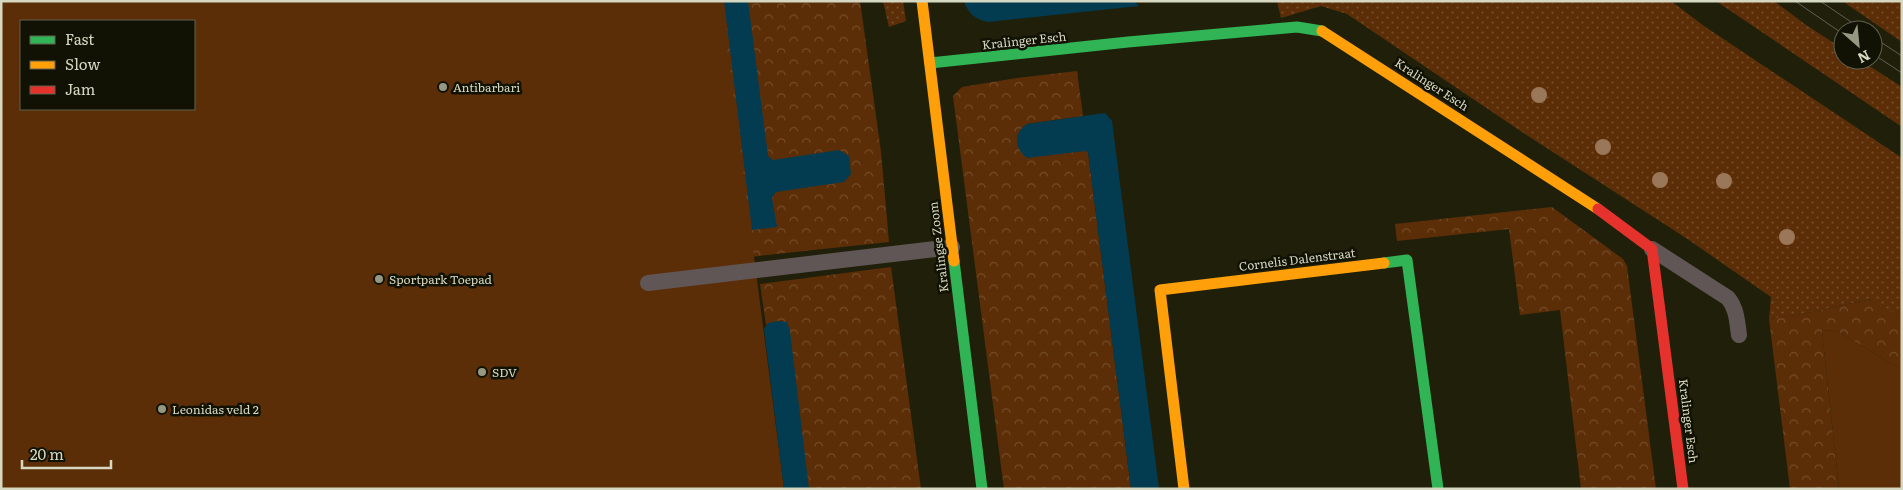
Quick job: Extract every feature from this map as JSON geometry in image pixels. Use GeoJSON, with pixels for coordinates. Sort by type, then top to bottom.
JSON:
{"type":"FeatureCollection","features":[{"type":"Feature","properties":{"kind":"street","name":"Kralingse Zoom"},"geometry":{"type":"LineString","coordinates":[[922,1],[982,489]]}},
{"type":"Feature","properties":{"kind":"street","name":"Kralinger Esch"},"geometry":{"type":"LineString","coordinates":[[930,63],[1128,42],[1297,27],[1320,30],[1384,69],[1591,204],[1652,249],[1684,489]]}},
{"type":"Feature","properties":{"kind":"street","name":"Cornelis Dalenstraat"},"geometry":{"type":"LineString","coordinates":[[1184,489],[1160,290],[1407,260],[1438,489]]}},
{"type":"Feature","properties":{"kind":"lane"},"geometry":{"type":"LineString","coordinates":[[648,283],[952,247]]}},
{"type":"Feature","properties":{"kind":"lane"},"geometry":{"type":"LineString","coordinates":[[1652,249],[1728,298],[1733,304],[1736,313],[1739,335]]}},
{"type":"Feature","properties":{"kind":"green space","name":"Sportpark Toepad"},"geometry":{"type":"Polygon","coordinates":[[[1,1],[721,1],[784,489],[1,489],[1,1]]]}},
{"type":"Feature","properties":{"kind":"green space"},"geometry":{"type":"Polygon","coordinates":[[[713,1],[860,1],[881,152],[889,242],[749,257],[713,1]]]}},
{"type":"Feature","properties":{"kind":"green space"},"geometry":{"type":"Polygon","coordinates":[[[883,1],[903,1],[906,21],[889,27],[883,1]]]}},
{"type":"Feature","properties":{"kind":"green space"},"geometry":{"type":"Polygon","coordinates":[[[1277,1],[1671,1],[1704,26],[1902,158],[1902,318],[1871,299],[1808,313],[1769,319],[1771,297],[1686,238],[1525,134],[1347,14],[1321,6],[1281,18],[1277,1]]]}},
{"type":"Feature","properties":{"kind":"green space"},"geometry":{"type":"Polygon","coordinates":[[[1716,1],[1774,1],[1833,43],[1833,70],[1876,70],[1902,87],[1902,127],[1716,1]]]}},
{"type":"Feature","properties":{"kind":"green space"},"geometry":{"type":"Polygon","coordinates":[[[1843,1],[1902,1],[1902,42],[1883,29],[1883,20],[1870,20],[1843,1]]]}},
{"type":"Feature","properties":{"kind":"green space"},"geometry":{"type":"Polygon","coordinates":[[[1077,71],[1083,116],[1027,124],[1088,152],[1131,489],[1004,489],[953,96],[962,87],[1077,71]]]}},
{"type":"Feature","properties":{"kind":"green space"},"geometry":{"type":"Polygon","coordinates":[[[1552,207],[1623,259],[1627,266],[1656,489],[1581,489],[1560,310],[1520,315],[1509,229],[1397,241],[1395,224],[1552,207]]]}},
{"type":"Feature","properties":{"kind":"green space"},"geometry":{"type":"Polygon","coordinates":[[[891,267],[921,489],[790,489],[760,284],[891,267]]]}},
{"type":"Feature","properties":{"kind":"green space"},"geometry":{"type":"Polygon","coordinates":[[[1872,299],[1902,318],[1902,370],[1835,330],[1822,331],[1839,489],[1790,489],[1769,319],[1808,313],[1872,299]]]}},
{"type":"Feature","properties":{"kind":"green space"},"geometry":{"type":"Polygon","coordinates":[[[1835,330],[1902,370],[1902,489],[1839,489],[1822,331],[1835,330]]]}},
{"type":"Feature","properties":{"kind":"water"},"geometry":{"type":"Polygon","coordinates":[[[724,1],[748,1],[768,156],[773,160],[839,150],[849,156],[851,174],[844,182],[776,192],[772,198],[777,227],[752,230],[724,1]]]}},
{"type":"Feature","properties":{"kind":"water"},"geometry":{"type":"Polygon","coordinates":[[[964,1],[1134,1],[1139,6],[988,22],[973,15],[964,1]]]}},
{"type":"Feature","properties":{"kind":"water"},"geometry":{"type":"Polygon","coordinates":[[[1105,113],[1112,121],[1159,489],[1131,489],[1088,152],[1027,158],[1020,150],[1017,141],[1019,132],[1027,124],[1105,113]]]}},
{"type":"Feature","properties":{"kind":"water"},"geometry":{"type":"Polygon","coordinates":[[[787,322],[790,331],[809,489],[784,489],[764,329],[768,323],[787,322]]]}},
{"type":"Feature","properties":{"kind":"tram line"},"geometry":{"type":"LineString","coordinates":[[1795,1],[1833,27]]}},
{"type":"Feature","properties":{"kind":"tram line"},"geometry":{"type":"LineString","coordinates":[[1820,1],[1848,20]]}},
{"type":"Feature","properties":{"kind":"tram line"},"geometry":{"type":"LineString","coordinates":[[1883,44],[1902,56]]}},
{"type":"Feature","properties":{"kind":"tram line"},"geometry":{"type":"LineString","coordinates":[[1883,61],[1902,73]]}},
{"type":"Feature","properties":{"kind":"traffic: fast"},"geometry":{"type":"LineString","coordinates":[[930,63],[1128,42],[1297,27],[1322,31]]}},
{"type":"Feature","properties":{"kind":"traffic: fast"},"geometry":{"type":"LineString","coordinates":[[1384,263],[1407,260],[1438,489]]}},
{"type":"Feature","properties":{"kind":"traffic: fast"},"geometry":{"type":"LineString","coordinates":[[954,261],[982,489]]}},
{"type":"Feature","properties":{"kind":"traffic: slow"},"geometry":{"type":"LineString","coordinates":[[922,1],[954,261]]}},
{"type":"Feature","properties":{"kind":"traffic: slow"},"geometry":{"type":"LineString","coordinates":[[1322,31],[1598,209]]}},
{"type":"Feature","properties":{"kind":"traffic: slow"},"geometry":{"type":"LineString","coordinates":[[1184,489],[1160,290],[1384,263]]}},
{"type":"Feature","properties":{"kind":"traffic: jam"},"geometry":{"type":"LineString","coordinates":[[1598,209],[1652,249],[1683,489]]}},
{"type":"Feature","properties":{"kind":"place","name":"Antibarbari"},"geometry":{"type":"Point","coordinates":[443,87]}},
{"type":"Feature","properties":{"kind":"place","name":"Sportpark Toepad"},"geometry":{"type":"Point","coordinates":[379,279]}},
{"type":"Feature","properties":{"kind":"place","name":"SDV"},"geometry":{"type":"Point","coordinates":[482,372]}},
{"type":"Feature","properties":{"kind":"place","name":"Leonidas veld 2"},"geometry":{"type":"Point","coordinates":[162,409]}}]}
